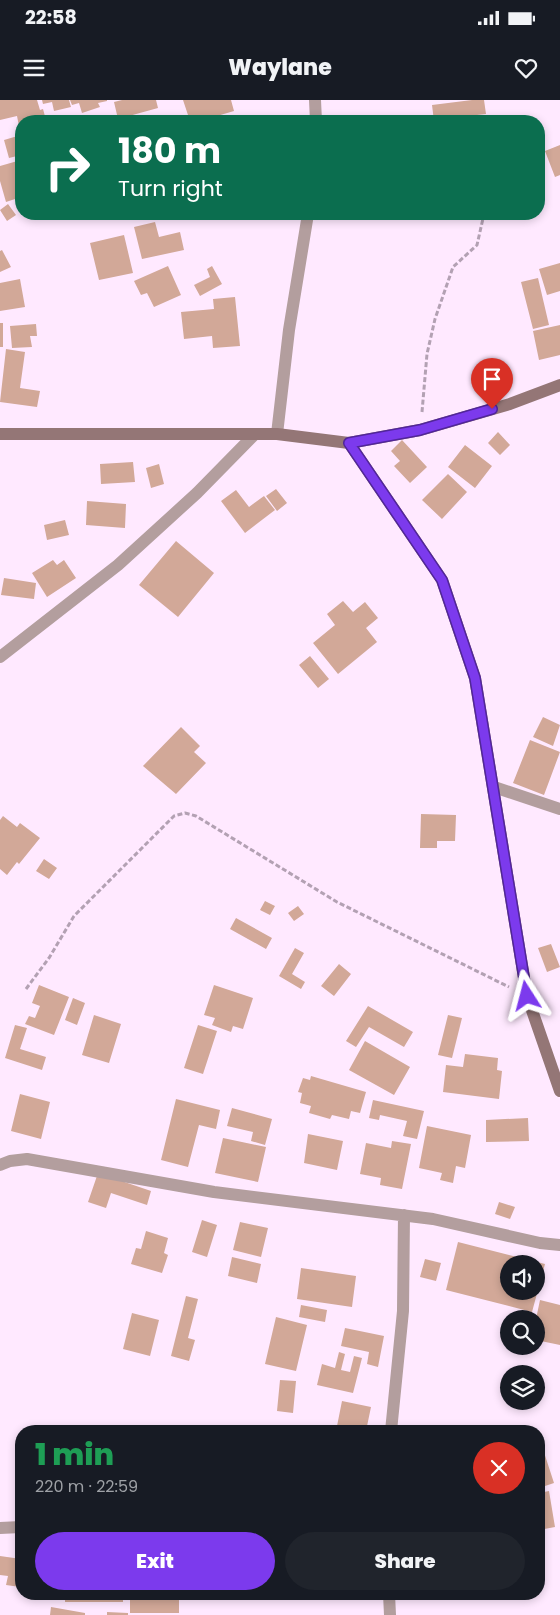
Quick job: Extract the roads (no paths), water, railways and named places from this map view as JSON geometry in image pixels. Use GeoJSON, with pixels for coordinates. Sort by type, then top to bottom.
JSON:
{"type":"FeatureCollection","features":[{"type":"Feature","properties":{"kind":"street"},"geometry":{"type":"LineString","coordinates":[[315,100],[316,115]]}},
{"type":"Feature","properties":{"kind":"street"},"geometry":{"type":"LineString","coordinates":[[277,434],[289,330],[307,220]]}},
{"type":"Feature","properties":{"kind":"street"},"geometry":{"type":"LineString","coordinates":[[0,434],[253,436],[277,434],[349,443],[420,430],[510,404],[560,385]]}},
{"type":"Feature","properties":{"kind":"street"},"geometry":{"type":"LineString","coordinates":[[0,657],[118,565],[196,494],[253,436]]}},
{"type":"Feature","properties":{"kind":"street"},"geometry":{"type":"LineString","coordinates":[[349,443],[442,580],[475,678],[527,996],[560,1091]]}},
{"type":"Feature","properties":{"kind":"street"},"geometry":{"type":"LineString","coordinates":[[494,787],[560,809]]}},
{"type":"Feature","properties":{"kind":"street"},"geometry":{"type":"LineString","coordinates":[[0,1165],[10,1161],[27,1159],[214,1192],[433,1219],[540,1243],[560,1245]]}},
{"type":"Feature","properties":{"kind":"street"},"geometry":{"type":"LineString","coordinates":[[393,1425],[403,1311],[404,1215]]}},
{"type":"Feature","properties":{"kind":"street"},"geometry":{"type":"LineString","coordinates":[[0,1528],[15,1527]]}},
{"type":"Feature","properties":{"kind":"street"},"geometry":{"type":"LineString","coordinates":[[389,1600],[390,1615]]}}]}
